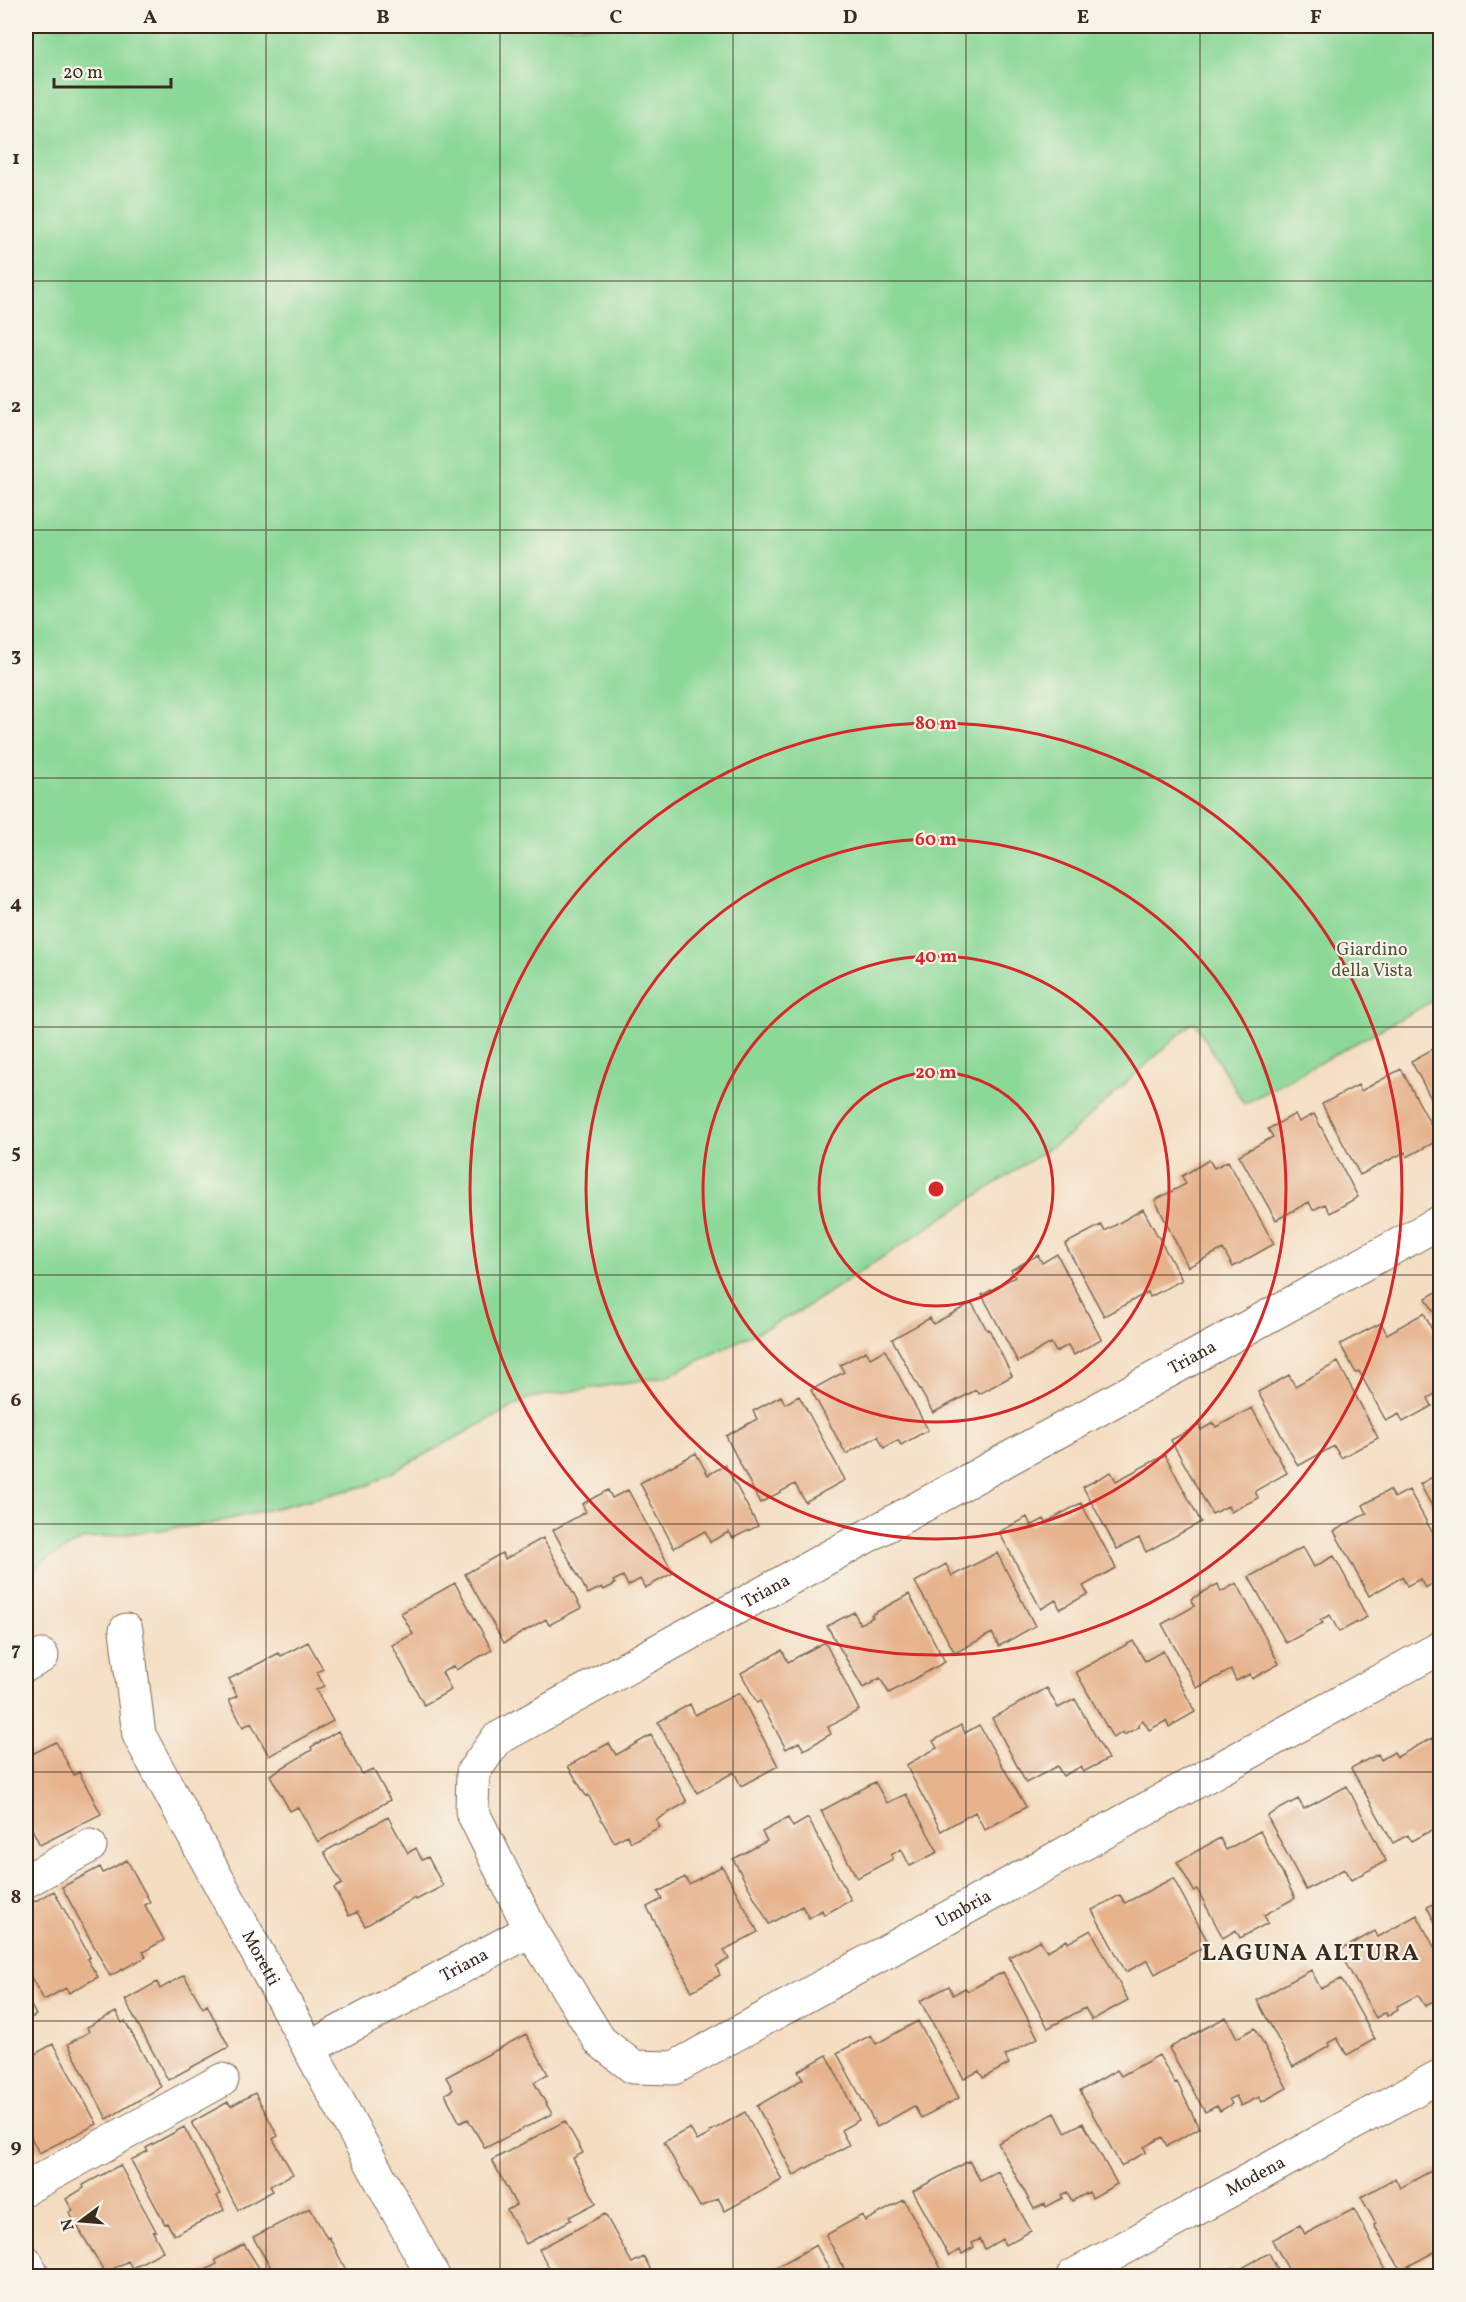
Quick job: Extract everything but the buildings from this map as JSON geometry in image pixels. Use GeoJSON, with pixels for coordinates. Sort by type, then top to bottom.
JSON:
{"type":"FeatureCollection","features":[{"type":"Feature","properties":{"kind":"street","name":"Triana"},"geometry":{"type":"LineString","coordinates":[[309,2048],[531,1930],[472,1811],[473,1772],[497,1739],[1440,1221]]}},
{"type":"Feature","properties":{"kind":"street","name":"Moretti"},"geometry":{"type":"LineString","coordinates":[[126,1630],[139,1735],[433,2277]]}},
{"type":"Feature","properties":{"kind":"street","name":"Umbria"},"geometry":{"type":"LineString","coordinates":[[531,1930],[600,2041],[633,2067],[674,2068],[1440,1648]]}},
{"type":"Feature","properties":{"kind":"street"},"geometry":{"type":"LineString","coordinates":[[26,1881],[90,1846]]}},
{"type":"Feature","properties":{"kind":"street","name":"Modena"},"geometry":{"type":"LineString","coordinates":[[1073,2277],[1440,2076]]}},
{"type":"Feature","properties":{"kind":"street"},"geometry":{"type":"LineString","coordinates":[[26,2188],[222,2080]]}},
{"type":"Feature","properties":{"kind":"street"},"geometry":{"type":"LineString","coordinates":[[26,2262],[33,2277]]}},
{"type":"Feature","properties":{"kind":"green space","name":"Giardino della Vista"},"geometry":{"type":"Polygon","coordinates":[[[26,26],[1440,26],[1440,997],[1244,1104],[1194,1021],[1068,1136],[800,1311],[668,1376],[529,1398],[369,1485],[210,1524],[84,1539],[45,1560],[26,1577],[26,26]]]}},
{"type":"Feature","properties":{"kind":"district","name":"LAGUNA ALTURA"},"geometry":{"type":"Point","coordinates":[1311,1954]}}]}
